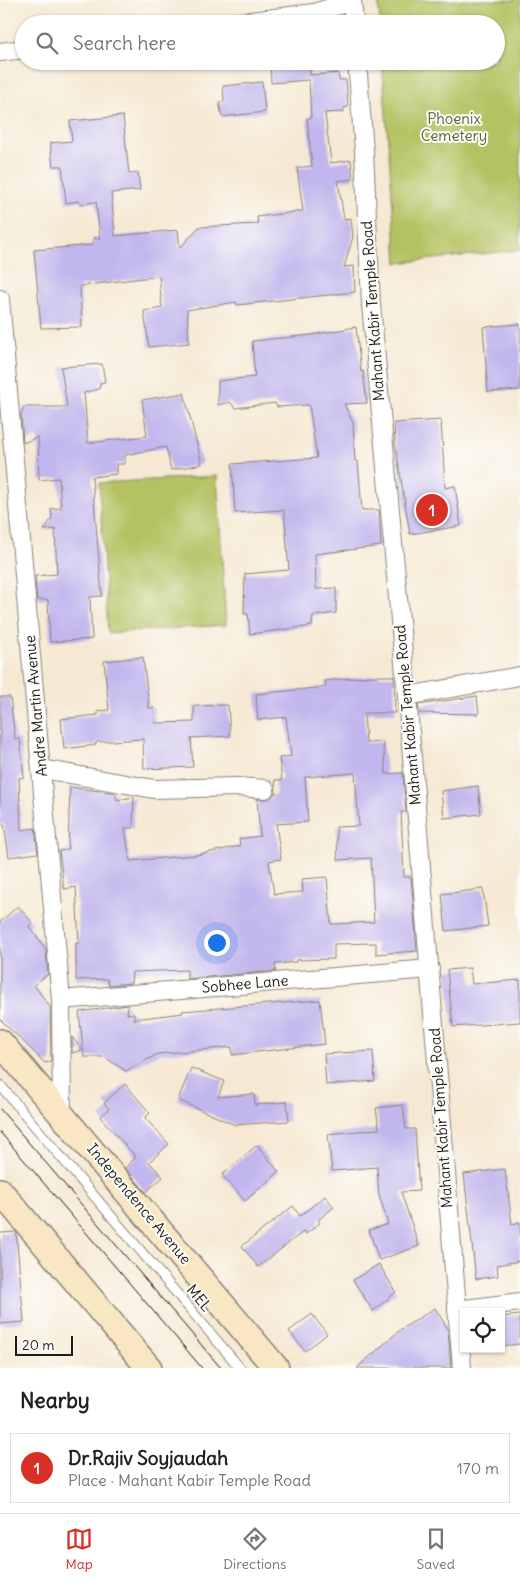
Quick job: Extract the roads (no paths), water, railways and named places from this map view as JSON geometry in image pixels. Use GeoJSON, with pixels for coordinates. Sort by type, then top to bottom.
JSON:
{"type":"FeatureCollection","features":[{"type":"Feature","properties":{"kind":"street"},"geometry":{"type":"LineString","coordinates":[[298,15],[314,13],[354,0],[354,15]]}},
{"type":"Feature","properties":{"kind":"street"},"geometry":{"type":"LineString","coordinates":[[0,52],[15,50]]}},
{"type":"Feature","properties":{"kind":"street","name":"Mahant Kabir Temple Road"},"geometry":{"type":"LineString","coordinates":[[358,70],[364,151],[371,304],[407,696],[462,1368]]}},
{"type":"Feature","properties":{"kind":"street","name":"Andre Martin Avenue"},"geometry":{"type":"LineString","coordinates":[[0,299],[61,1000],[62,1113]]}},
{"type":"Feature","properties":{"kind":"street"},"geometry":{"type":"LineString","coordinates":[[407,696],[520,676]]}},
{"type":"Feature","properties":{"kind":"street"},"geometry":{"type":"LineString","coordinates":[[42,769],[154,789],[238,787],[265,789]]}},
{"type":"Feature","properties":{"kind":"street","name":"Sobhee Lane"},"geometry":{"type":"LineString","coordinates":[[61,1000],[430,969]]}},
{"type":"Feature","properties":{"kind":"street","name":"Independence Avenue"},"geometry":{"type":"LineString","coordinates":[[0,1042],[276,1368]]}},
{"type":"Feature","properties":{"kind":"street"},"geometry":{"type":"LineString","coordinates":[[0,1191],[149,1368]]}},
{"type":"Feature","properties":{"kind":"street"},"geometry":{"type":"LineString","coordinates":[[457,1310],[520,1302]]}},
{"type":"Feature","properties":{"kind":"lane","name":"MEL"},"geometry":{"type":"LineString","coordinates":[[0,1085],[240,1368]]}},
{"type":"Feature","properties":{"kind":"tram line"},"geometry":{"type":"LineString","coordinates":[[0,1109],[221,1368]]}},
{"type":"Feature","properties":{"kind":"tram line"},"geometry":{"type":"LineString","coordinates":[[0,1132],[202,1368]]}},
{"type":"Feature","properties":{"kind":"place","name":"Dr.Rajiv Soyjaudah"},"geometry":{"type":"Point","coordinates":[432,510]}},
{"type":"Feature","properties":{"kind":"park label","name":"Phoenix Cemetery"},"geometry":{"type":"Point","coordinates":[454,128]}}]}
